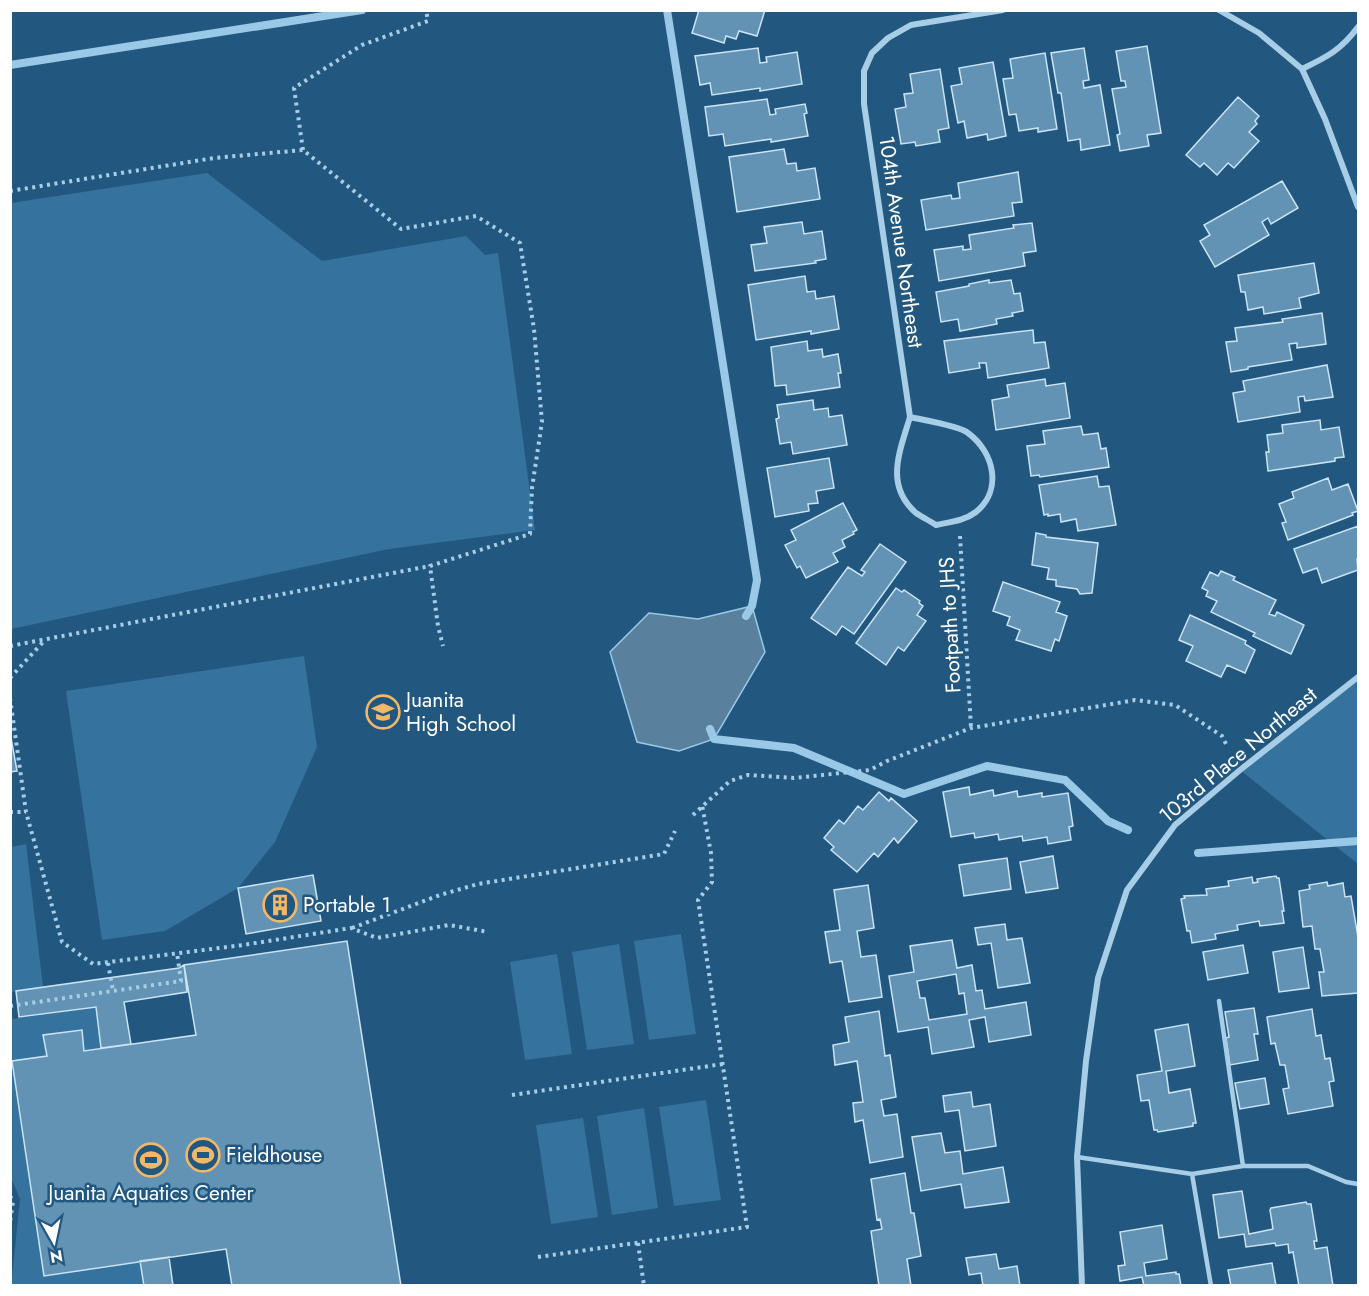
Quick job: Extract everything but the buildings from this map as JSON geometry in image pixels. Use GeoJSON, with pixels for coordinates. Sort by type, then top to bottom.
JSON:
{"type":"FeatureCollection","features":[{"type":"Feature","properties":{"kind":"street","name":"104th Avenue Northeast"},"geometry":{"type":"LineString","coordinates":[[959,521],[936,525],[916,513],[900,491],[896,474],[897,458],[910,417],[864,104],[864,71],[872,53],[888,38],[911,25],[1004,10]]}},
{"type":"Feature","properties":{"kind":"street"},"geometry":{"type":"LineString","coordinates":[[1219,10],[1259,33],[1302,69],[1325,118],[1359,207]]}},
{"type":"Feature","properties":{"kind":"street"},"geometry":{"type":"LineString","coordinates":[[1302,69],[1331,55],[1359,27]]}},
{"type":"Feature","properties":{"kind":"street"},"geometry":{"type":"LineString","coordinates":[[910,417],[967,432],[989,458],[993,484],[986,501],[975,513],[959,521]]}},
{"type":"Feature","properties":{"kind":"street","name":"103rd Place Northeast"},"geometry":{"type":"LineString","coordinates":[[1082,1286],[1077,1157],[1086,1061],[1098,978],[1127,890],[1175,825],[1249,763],[1359,677]]}},
{"type":"Feature","properties":{"kind":"lane"},"geometry":{"type":"LineString","coordinates":[[1219,1001],[1243,1167]]}},
{"type":"Feature","properties":{"kind":"lane"},"geometry":{"type":"LineString","coordinates":[[1077,1157],[1192,1173],[1243,1167],[1308,1166],[1346,1182],[1359,1184]]}},
{"type":"Feature","properties":{"kind":"lane"},"geometry":{"type":"LineString","coordinates":[[1192,1173],[1211,1286]]}},
{"type":"Feature","properties":{"kind":"path"},"geometry":{"type":"LineString","coordinates":[[10,646],[430,566],[530,534],[532,488],[542,422],[534,329],[520,243],[476,216],[401,229],[303,150],[294,88],[362,45],[428,21],[426,10]]}},
{"type":"Feature","properties":{"kind":"path"},"geometry":{"type":"LineString","coordinates":[[10,190],[214,158],[303,150]]}},
{"type":"Feature","properties":{"kind":"path","name":"Footpath to JHS"},"geometry":{"type":"LineString","coordinates":[[959,521],[971,728]]}},
{"type":"Feature","properties":{"kind":"path"},"geometry":{"type":"LineString","coordinates":[[430,566],[443,646]]}},
{"type":"Feature","properties":{"kind":"path"},"geometry":{"type":"LineString","coordinates":[[10,678],[45,640]]}},
{"type":"Feature","properties":{"kind":"path"},"geometry":{"type":"LineString","coordinates":[[10,698],[26,812],[62,942],[93,964],[243,945],[351,928],[440,895],[478,884],[664,854],[675,831]]}},
{"type":"Feature","properties":{"kind":"path"},"geometry":{"type":"LineString","coordinates":[[693,815],[730,781],[748,775],[794,778],[870,770],[971,728],[1135,700],[1175,705],[1222,736],[1227,746]]}},
{"type":"Feature","properties":{"kind":"path"},"geometry":{"type":"LineString","coordinates":[[538,1257],[747,1227],[698,900],[712,882],[711,853],[702,805]]}},
{"type":"Feature","properties":{"kind":"path"},"geometry":{"type":"LineString","coordinates":[[10,812],[26,812]]}},
{"type":"Feature","properties":{"kind":"path"},"geometry":{"type":"LineString","coordinates":[[351,928],[377,938],[449,925],[488,932]]}},
{"type":"Feature","properties":{"kind":"path"},"geometry":{"type":"LineString","coordinates":[[10,1006],[181,981],[177,953]]}},
{"type":"Feature","properties":{"kind":"path"},"geometry":{"type":"LineString","coordinates":[[108,963],[113,991]]}},
{"type":"Feature","properties":{"kind":"path"},"geometry":{"type":"LineString","coordinates":[[512,1095],[723,1064]]}},
{"type":"Feature","properties":{"kind":"path"},"geometry":{"type":"LineString","coordinates":[[10,1196],[13,1201],[10,1222]]}},
{"type":"Feature","properties":{"kind":"path"},"geometry":{"type":"LineString","coordinates":[[638,1243],[644,1286]]}},
{"type":"Feature","properties":{"kind":"shaded area"},"geometry":{"type":"Polygon","coordinates":[[[207,173],[322,261],[466,236],[485,255],[498,253],[535,530],[389,549],[11,629],[11,203],[207,173]]]}},
{"type":"Feature","properties":{"kind":"shaded area"},"geometry":{"type":"Polygon","coordinates":[[[752,606],[765,652],[714,739],[679,751],[637,742],[610,652],[649,613],[698,619],[752,606]]]}},
{"type":"Feature","properties":{"kind":"shaded area"},"geometry":{"type":"Polygon","coordinates":[[[304,656],[317,747],[275,842],[238,888],[165,931],[102,940],[66,691],[304,656]]]}},
{"type":"Feature","properties":{"kind":"shaded area"},"geometry":{"type":"Polygon","coordinates":[[[1358,677],[1358,864],[1240,770],[1358,677]]]}},
{"type":"Feature","properties":{"kind":"shaded area"},"geometry":{"type":"Polygon","coordinates":[[[26,844],[43,987],[11,992],[11,847],[26,844]]]}},
{"type":"Feature","properties":{"kind":"shaded area"},"geometry":{"type":"Polygon","coordinates":[[[681,934],[696,1034],[649,1040],[634,941],[681,934]]]}},
{"type":"Feature","properties":{"kind":"shaded area"},"geometry":{"type":"Polygon","coordinates":[[[619,944],[634,1044],[587,1050],[572,952],[619,944]]]}},
{"type":"Feature","properties":{"kind":"shaded area"},"geometry":{"type":"Polygon","coordinates":[[[557,954],[572,1054],[525,1060],[510,962],[557,954]]]}},
{"type":"Feature","properties":{"kind":"shaded area"},"geometry":{"type":"Polygon","coordinates":[[[96,1007],[101,1048],[84,1051],[43,1035],[47,1056],[12,1061],[44,1276],[140,1261],[144,1285],[11,1286],[20,1199],[11,1177],[11,1019],[96,1007]]]}},
{"type":"Feature","properties":{"kind":"shaded area"},"geometry":{"type":"Polygon","coordinates":[[[706,1100],[721,1200],[674,1206],[659,1107],[706,1100]]]}},
{"type":"Feature","properties":{"kind":"shaded area"},"geometry":{"type":"Polygon","coordinates":[[[644,1108],[658,1208],[612,1215],[597,1116],[644,1108]]]}},
{"type":"Feature","properties":{"kind":"shaded area"},"geometry":{"type":"Polygon","coordinates":[[[583,1118],[598,1217],[551,1224],[536,1125],[583,1118]]]}},
{"type":"Feature","properties":{"kind":"waterway"},"geometry":{"type":"LineString","coordinates":[[10,65],[362,10]]}},
{"type":"Feature","properties":{"kind":"waterway"},"geometry":{"type":"LineString","coordinates":[[667,10],[757,580],[752,606],[746,616]]}},
{"type":"Feature","properties":{"kind":"waterway"},"geometry":{"type":"LineString","coordinates":[[710,729],[714,739],[794,748],[904,794],[987,766],[1065,780],[1108,821],[1128,830]]}},
{"type":"Feature","properties":{"kind":"waterway"},"geometry":{"type":"LineString","coordinates":[[1198,853],[1358,841]]}},
{"type":"Feature","properties":{"kind":"place","name":"Juanita High School"},"geometry":{"type":"Point","coordinates":[383,712]}},
{"type":"Feature","properties":{"kind":"place","name":"Portable 1"},"geometry":{"type":"Point","coordinates":[280,905]}},
{"type":"Feature","properties":{"kind":"place","name":"Fieldhouse"},"geometry":{"type":"Point","coordinates":[203,1155]}},
{"type":"Feature","properties":{"kind":"place","name":"Juanita Aquatics Center"},"geometry":{"type":"Point","coordinates":[151,1160]}}]}
